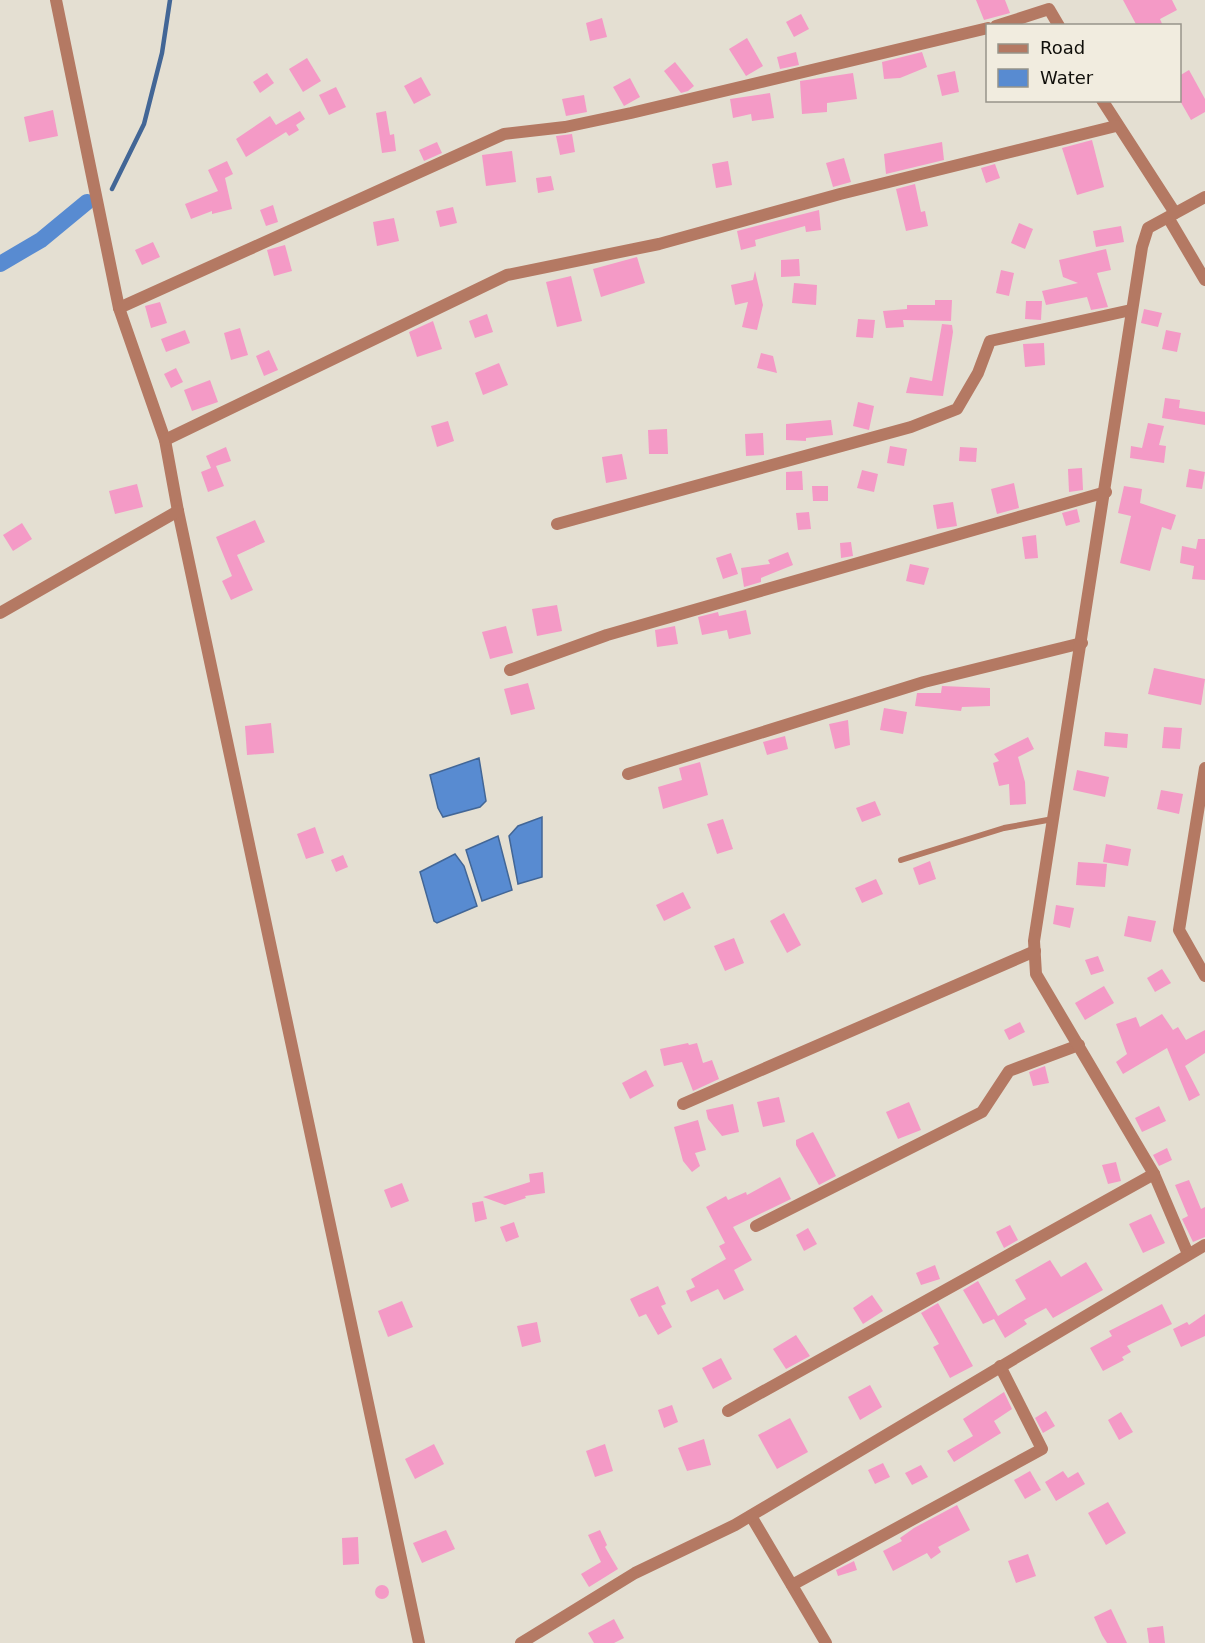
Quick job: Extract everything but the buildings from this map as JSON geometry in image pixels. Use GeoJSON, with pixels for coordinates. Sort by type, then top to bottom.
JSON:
{"type":"FeatureCollection","features":[{"type":"Feature","properties":{"kind":"street"},"geometry":{"type":"LineString","coordinates":[[56,0],[120,308],[165,440],[178,511],[419,1643]]}},
{"type":"Feature","properties":{"kind":"street"},"geometry":{"type":"LineString","coordinates":[[1001,24],[1046,4],[1058,24]]}},
{"type":"Feature","properties":{"kind":"street"},"geometry":{"type":"LineString","coordinates":[[120,308],[504,134],[565,127],[632,113],[986,28]]}},
{"type":"Feature","properties":{"kind":"street"},"geometry":{"type":"LineString","coordinates":[[1103,102],[1172,216],[1205,280]]}},
{"type":"Feature","properties":{"kind":"street"},"geometry":{"type":"LineString","coordinates":[[165,440],[507,275],[658,244],[840,194],[1116,126]]}},
{"type":"Feature","properties":{"kind":"street"},"geometry":{"type":"LineString","coordinates":[[1188,1254],[1154,1174],[1036,974],[1035,951],[1053,819],[1106,492],[1142,247],[1148,228],[1205,197]]}},
{"type":"Feature","properties":{"kind":"street"},"geometry":{"type":"LineString","coordinates":[[557,524],[911,427],[957,409],[978,373],[990,341],[1131,310]]}},
{"type":"Feature","properties":{"kind":"street"},"geometry":{"type":"LineString","coordinates":[[510,670],[607,635],[1106,492]]}},
{"type":"Feature","properties":{"kind":"street"},"geometry":{"type":"LineString","coordinates":[[0,613],[178,511]]}},
{"type":"Feature","properties":{"kind":"street"},"geometry":{"type":"LineString","coordinates":[[628,774],[924,682],[1082,643]]}},
{"type":"Feature","properties":{"kind":"street"},"geometry":{"type":"LineString","coordinates":[[1205,768],[1179,930],[1205,976]]}},
{"type":"Feature","properties":{"kind":"street"},"geometry":{"type":"LineString","coordinates":[[683,1104],[1035,951]]}},
{"type":"Feature","properties":{"kind":"street"},"geometry":{"type":"LineString","coordinates":[[756,1226],[982,1112],[1009,1071],[1079,1045]]}},
{"type":"Feature","properties":{"kind":"street"},"geometry":{"type":"LineString","coordinates":[[728,1411],[1154,1174]]}},
{"type":"Feature","properties":{"kind":"street"},"geometry":{"type":"LineString","coordinates":[[520,1643],[635,1573],[751,1516],[1205,1245]]}},
{"type":"Feature","properties":{"kind":"street"},"geometry":{"type":"LineString","coordinates":[[792,1585],[1042,1449],[1000,1366]]}},
{"type":"Feature","properties":{"kind":"street"},"geometry":{"type":"LineString","coordinates":[[751,1516],[826,1643]]}},
{"type":"Feature","properties":{"kind":"lane"},"geometry":{"type":"LineString","coordinates":[[901,861],[1004,828],[1053,819]]}},
{"type":"Feature","properties":{"kind":"water"},"geometry":{"type":"Polygon","coordinates":[[[479,758],[486,801],[480,807],[443,817],[438,808],[430,775],[479,758]]]}},
{"type":"Feature","properties":{"kind":"water"},"geometry":{"type":"Polygon","coordinates":[[[542,817],[542,877],[518,884],[509,836],[518,826],[542,817]]]}},
{"type":"Feature","properties":{"kind":"water"},"geometry":{"type":"Polygon","coordinates":[[[498,836],[512,890],[482,901],[466,850],[498,836]]]}},
{"type":"Feature","properties":{"kind":"water"},"geometry":{"type":"Polygon","coordinates":[[[455,854],[464,866],[477,906],[437,923],[434,921],[420,872],[455,854]]]}},
{"type":"Feature","properties":{"kind":"waterway"},"geometry":{"type":"LineString","coordinates":[[112,189],[144,124],[162,53],[170,0]]}},
{"type":"Feature","properties":{"kind":"waterway"},"geometry":{"type":"LineString","coordinates":[[0,264],[41,240],[87,202]]}}]}
